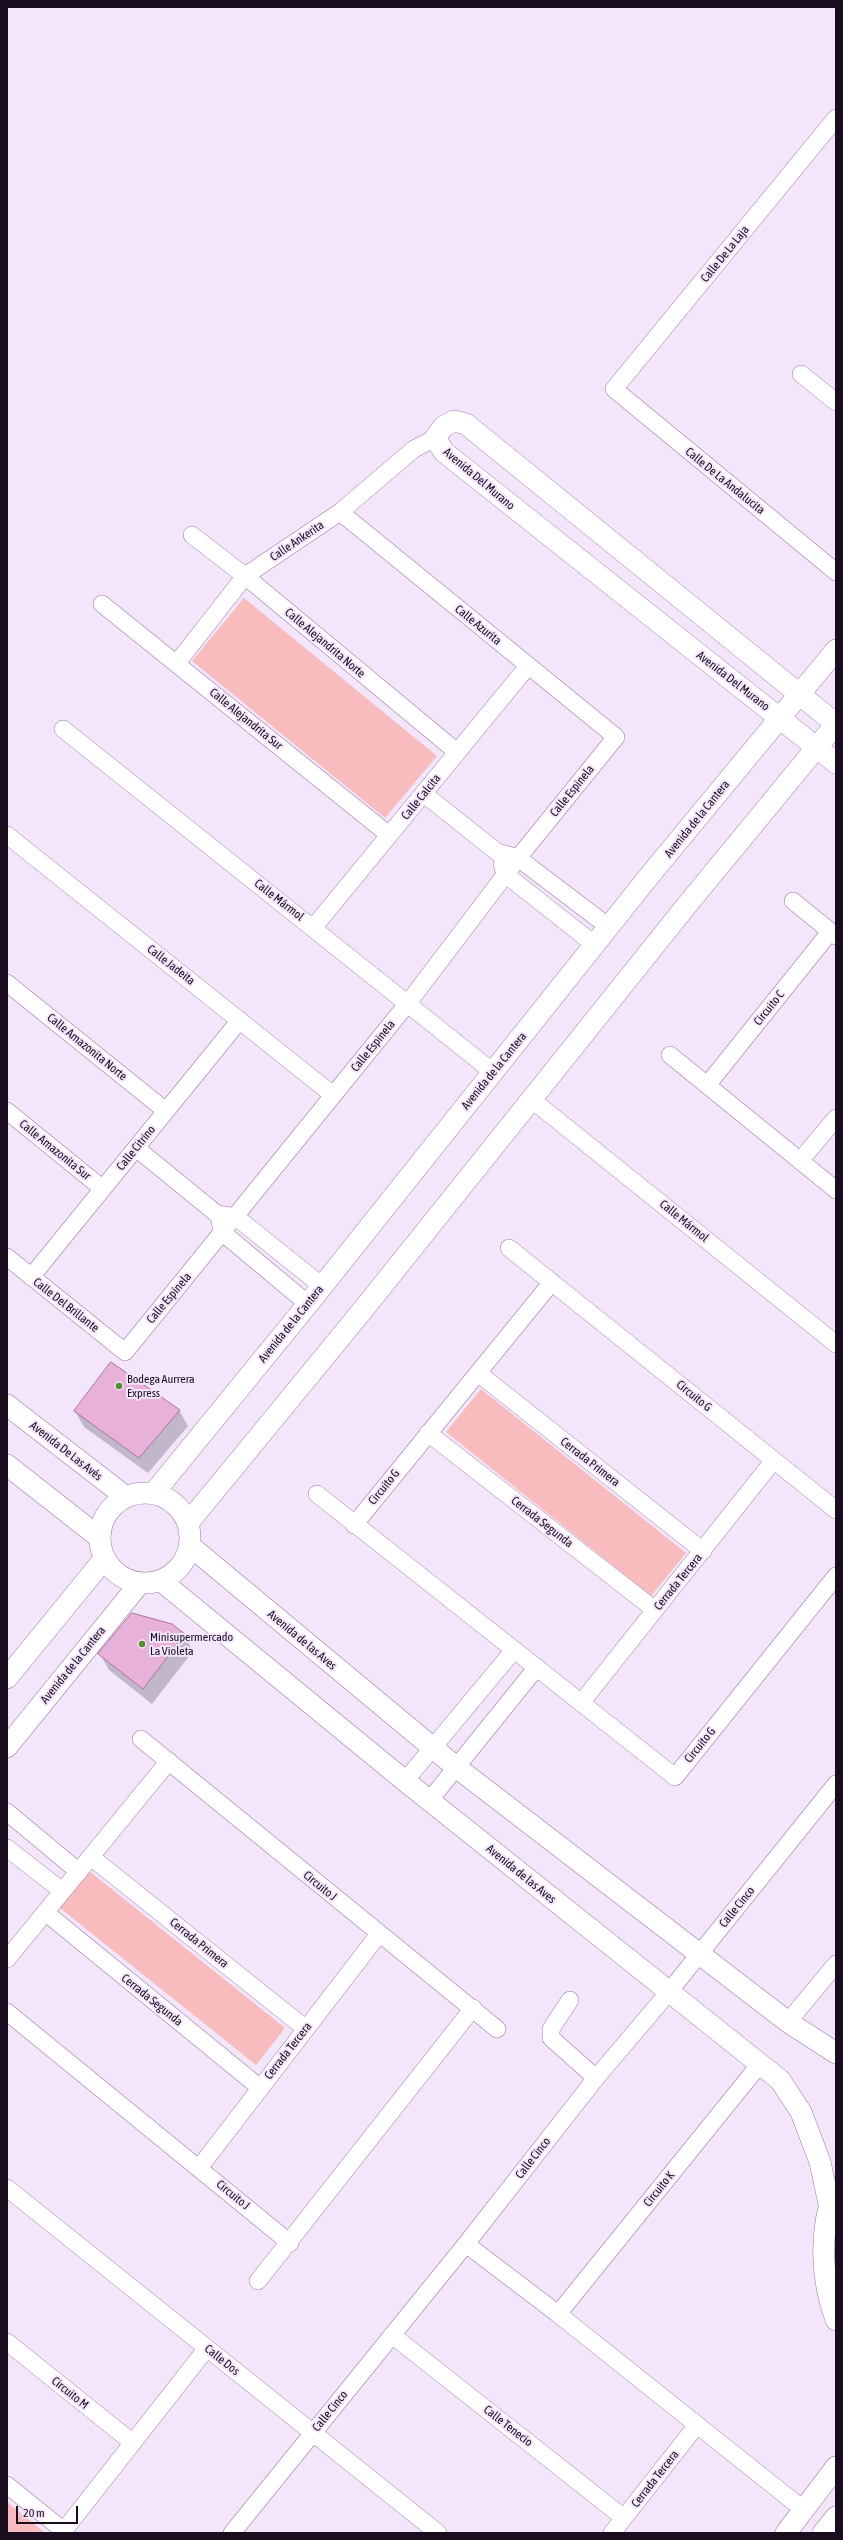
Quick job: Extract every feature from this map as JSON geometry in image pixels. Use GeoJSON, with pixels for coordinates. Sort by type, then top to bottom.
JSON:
{"type":"FeatureCollection","features":[{"type":"Feature","properties":{"kind":"street","name":"Calle De La Laja"},"geometry":{"type":"LineString","coordinates":[[614,389],[836,118]]}},
{"type":"Feature","properties":{"kind":"street"},"geometry":{"type":"LineString","coordinates":[[801,374],[836,402]]}},
{"type":"Feature","properties":{"kind":"street","name":"Calle De La Andalucita"},"geometry":{"type":"LineString","coordinates":[[614,389],[836,572]]}},
{"type":"Feature","properties":{"kind":"street","name":"Avenida Del Murano"},"geometry":{"type":"LineString","coordinates":[[836,724],[466,424],[454,421],[444,426],[434,438],[444,452],[836,763]]}},
{"type":"Feature","properties":{"kind":"street","name":"Calle Ankerita"},"geometry":{"type":"LineString","coordinates":[[177,663],[245,576],[340,512],[414,450],[434,438]]}},
{"type":"Feature","properties":{"kind":"street","name":"Calle Azurita"},"geometry":{"type":"LineString","coordinates":[[340,512],[616,737]]}},
{"type":"Feature","properties":{"kind":"street","name":"Calle Alejandrita Norte"},"geometry":{"type":"LineString","coordinates":[[192,535],[245,576],[456,752]]}},
{"type":"Feature","properties":{"kind":"street","name":"Calle Alejandrita Sur"},"geometry":{"type":"LineString","coordinates":[[102,604],[389,835]]}},
{"type":"Feature","properties":{"kind":"street","name":"Avenida de la Cantera"},"geometry":{"type":"LineString","coordinates":[[153,1494],[308,1304],[609,927],[836,650]]}},
{"type":"Feature","properties":{"kind":"street","name":"Calle Calcita"},"geometry":{"type":"LineString","coordinates":[[314,928],[424,794],[456,752],[528,666]]}},
{"type":"Feature","properties":{"kind":"street"},"geometry":{"type":"LineString","coordinates":[[188,1524],[836,724]]}},
{"type":"Feature","properties":{"kind":"street","name":"Calle Mármol"},"geometry":{"type":"LineString","coordinates":[[63,729],[493,1072]]}},
{"type":"Feature","properties":{"kind":"street","name":"Calle Espinela"},"geometry":{"type":"LineString","coordinates":[[125,1352],[408,1003],[505,874],[616,737]]}},
{"type":"Feature","properties":{"kind":"street"},"geometry":{"type":"LineString","coordinates":[[424,794],[498,852],[518,858],[609,927]]}},
{"type":"Feature","properties":{"kind":"street","name":"Calle Jadeita"},"geometry":{"type":"LineString","coordinates":[[7,835],[333,1095]]}},
{"type":"Feature","properties":{"kind":"street"},"geometry":{"type":"LineString","coordinates":[[498,852],[505,874],[595,945]]}},
{"type":"Feature","properties":{"kind":"street","name":"Circuito C"},"geometry":{"type":"LineString","coordinates":[[708,1084],[833,934],[793,901]]}},
{"type":"Feature","properties":{"kind":"street","name":"Calle Amazonita Norte"},"geometry":{"type":"LineString","coordinates":[[7,983],[166,1111]]}},
{"type":"Feature","properties":{"kind":"street","name":"Calle Citrino"},"geometry":{"type":"LineString","coordinates":[[31,1277],[240,1020]]}},
{"type":"Feature","properties":{"kind":"street"},"geometry":{"type":"LineString","coordinates":[[670,1055],[708,1084],[836,1190]]}},
{"type":"Feature","properties":{"kind":"street","name":"Calle Mármol"},"geometry":{"type":"LineString","coordinates":[[531,1099],[836,1344]]}},
{"type":"Feature","properties":{"kind":"street","name":"Calle Amazonita Sur"},"geometry":{"type":"LineString","coordinates":[[7,1111],[103,1189]]}},
{"type":"Feature","properties":{"kind":"street"},"geometry":{"type":"LineString","coordinates":[[800,1161],[836,1118]]}},
{"type":"Feature","properties":{"kind":"street"},"geometry":{"type":"LineString","coordinates":[[136,1148],[217,1214],[236,1217],[322,1286]]}},
{"type":"Feature","properties":{"kind":"street"},"geometry":{"type":"LineString","coordinates":[[217,1214],[223,1233],[308,1304]]}},
{"type":"Feature","properties":{"kind":"street","name":"Circuito G"},"geometry":{"type":"LineString","coordinates":[[509,1248],[836,1510]]}},
{"type":"Feature","properties":{"kind":"street","name":"Calle Del Brillante"},"geometry":{"type":"LineString","coordinates":[[7,1257],[125,1352]]}},
{"type":"Feature","properties":{"kind":"street","name":"Circuito G"},"geometry":{"type":"LineString","coordinates":[[354,1525],[552,1282]]}},
{"type":"Feature","properties":{"kind":"street","name":"Cerrada Primera"},"geometry":{"type":"LineString","coordinates":[[478,1373],[703,1552]]}},
{"type":"Feature","properties":{"kind":"street","name":"Avenida De Las Avés"},"geometry":{"type":"LineString","coordinates":[[7,1405],[126,1497]]}},
{"type":"Feature","properties":{"kind":"street","name":"Cerrada Segunda"},"geometry":{"type":"LineString","coordinates":[[428,1433],[655,1610]]}},
{"type":"Feature","properties":{"kind":"street","name":"Cerrada Tercera"},"geometry":{"type":"LineString","coordinates":[[581,1703],[703,1552],[774,1460]]}},
{"type":"Feature","properties":{"kind":"street"},"geometry":{"type":"LineString","coordinates":[[7,1465],[100,1538]]}},
{"type":"Feature","properties":{"kind":"street"},"geometry":{"type":"LineString","coordinates":[[139,1493],[153,1494],[167,1499],[179,1509],[188,1524],[189,1545],[184,1560],[174,1572],[160,1580],[140,1583],[126,1578],[114,1570],[105,1558],[100,1538],[102,1525],[107,1514],[126,1497],[139,1493]]}},
{"type":"Feature","properties":{"kind":"street","name":"Circuito G"},"geometry":{"type":"LineString","coordinates":[[317,1494],[354,1525],[675,1777],[836,1576]]}},
{"type":"Feature","properties":{"kind":"street","name":"Avenida de las Aves"},"geometry":{"type":"LineString","coordinates":[[189,1545],[456,1767],[788,2022],[836,2053]]}},
{"type":"Feature","properties":{"kind":"street"},"geometry":{"type":"LineString","coordinates":[[7,1678],[105,1558]]}},
{"type":"Feature","properties":{"kind":"street","name":"Avenida de las Aves"},"geometry":{"type":"LineString","coordinates":[[160,1580],[429,1801],[668,1993],[780,2080],[801,2112],[833,2196],[823,2252],[829,2301],[836,2320]]}},
{"type":"Feature","properties":{"kind":"street","name":"Avenida de la Cantera"},"geometry":{"type":"LineString","coordinates":[[7,1747],[140,1583]]}},
{"type":"Feature","properties":{"kind":"street"},"geometry":{"type":"LineString","coordinates":[[405,1781],[514,1650]]}},
{"type":"Feature","properties":{"kind":"street"},"geometry":{"type":"LineString","coordinates":[[429,1801],[538,1668]]}},
{"type":"Feature","properties":{"kind":"street","name":"Circuito J"},"geometry":{"type":"LineString","coordinates":[[141,1739],[497,2029]]}},
{"type":"Feature","properties":{"kind":"street"},"geometry":{"type":"LineString","coordinates":[[7,1959],[169,1761]]}},
{"type":"Feature","properties":{"kind":"street","name":"Calle Cinco"},"geometry":{"type":"LineString","coordinates":[[232,2533],[312,2432],[466,2244],[596,2078],[668,1993],[836,1784]]}},
{"type":"Feature","properties":{"kind":"street"},"geometry":{"type":"LineString","coordinates":[[7,1812],[79,1872]]}},
{"type":"Feature","properties":{"kind":"street"},"geometry":{"type":"LineString","coordinates":[[7,1848],[62,1892]]}},
{"type":"Feature","properties":{"kind":"street","name":"Cerrada Primera"},"geometry":{"type":"LineString","coordinates":[[91,1857],[306,2029]]}},
{"type":"Feature","properties":{"kind":"street","name":"Cerrada Segunda"},"geometry":{"type":"LineString","coordinates":[[45,1912],[259,2087]]}},
{"type":"Feature","properties":{"kind":"street","name":"Cerrada Tercera"},"geometry":{"type":"LineString","coordinates":[[199,2168],[259,2087],[379,1934]]}},
{"type":"Feature","properties":{"kind":"street"},"geometry":{"type":"LineString","coordinates":[[788,2022],[836,1964]]}},
{"type":"Feature","properties":{"kind":"street"},"geometry":{"type":"LineString","coordinates":[[570,2000],[551,2029],[551,2038],[596,2078]]}},
{"type":"Feature","properties":{"kind":"street"},"geometry":{"type":"LineString","coordinates":[[258,2281],[290,2243],[473,2008]]}},
{"type":"Feature","properties":{"kind":"street","name":"Circuito J"},"geometry":{"type":"LineString","coordinates":[[7,2012],[290,2243]]}},
{"type":"Feature","properties":{"kind":"street","name":"Circuito K"},"geometry":{"type":"LineString","coordinates":[[558,2314],[760,2064]]}},
{"type":"Feature","properties":{"kind":"street","name":"Calle Dos"},"geometry":{"type":"LineString","coordinates":[[7,2188],[438,2533]]}},
{"type":"Feature","properties":{"kind":"street"},"geometry":{"type":"LineString","coordinates":[[466,2244],[558,2314],[804,2510]]}},
{"type":"Feature","properties":{"kind":"street","name":"Calle Tenecio"},"geometry":{"type":"LineString","coordinates":[[392,2335],[624,2518]]}},
{"type":"Feature","properties":{"kind":"street","name":"Circuito M"},"geometry":{"type":"LineString","coordinates":[[7,2342],[133,2443]]}},
{"type":"Feature","properties":{"kind":"street"},"geometry":{"type":"LineString","coordinates":[[7,2485],[63,2532],[207,2348]]}},
{"type":"Feature","properties":{"kind":"street","name":"Cerrada Tercera"},"geometry":{"type":"LineString","coordinates":[[612,2533],[697,2425]]}},
{"type":"Feature","properties":{"kind":"street"},"geometry":{"type":"LineString","coordinates":[[786,2533],[836,2467]]}},
{"type":"Feature","properties":{"kind":"shaded area"},"geometry":{"type":"Polygon","coordinates":[[[244,598],[437,756],[385,818],[192,661],[244,598]]]}},
{"type":"Feature","properties":{"kind":"shaded area"},"geometry":{"type":"Polygon","coordinates":[[[481,1389],[686,1553],[651,1596],[446,1432],[481,1389]]]}},
{"type":"Feature","properties":{"kind":"shaded area"},"geometry":{"type":"Polygon","coordinates":[[[84,1867],[285,2028],[256,2065],[55,1904],[84,1867]]]}},
{"type":"Feature","properties":{"kind":"shaded area"},"geometry":{"type":"Polygon","coordinates":[[[7,2502],[45,2533],[7,2533],[7,2502]]]}},
{"type":"Feature","properties":{"kind":"building","name":"Bodega Aurrera Express"},"geometry":{"type":"Polygon","coordinates":[[[111,1362],[180,1410],[139,1458],[74,1411],[111,1362]]]}},
{"type":"Feature","properties":{"kind":"building","name":"Minisupermercado La Violeta"},"geometry":{"type":"Polygon","coordinates":[[[132,1613],[172,1624],[185,1634],[143,1689],[98,1654],[132,1613]]]}},
{"type":"Feature","properties":{"kind":"place","name":"Bodega Aurrera Express"},"geometry":{"type":"Point","coordinates":[119,1386]}},
{"type":"Feature","properties":{"kind":"place","name":"Minisupermercado La Violeta"},"geometry":{"type":"Point","coordinates":[142,1644]}}]}
